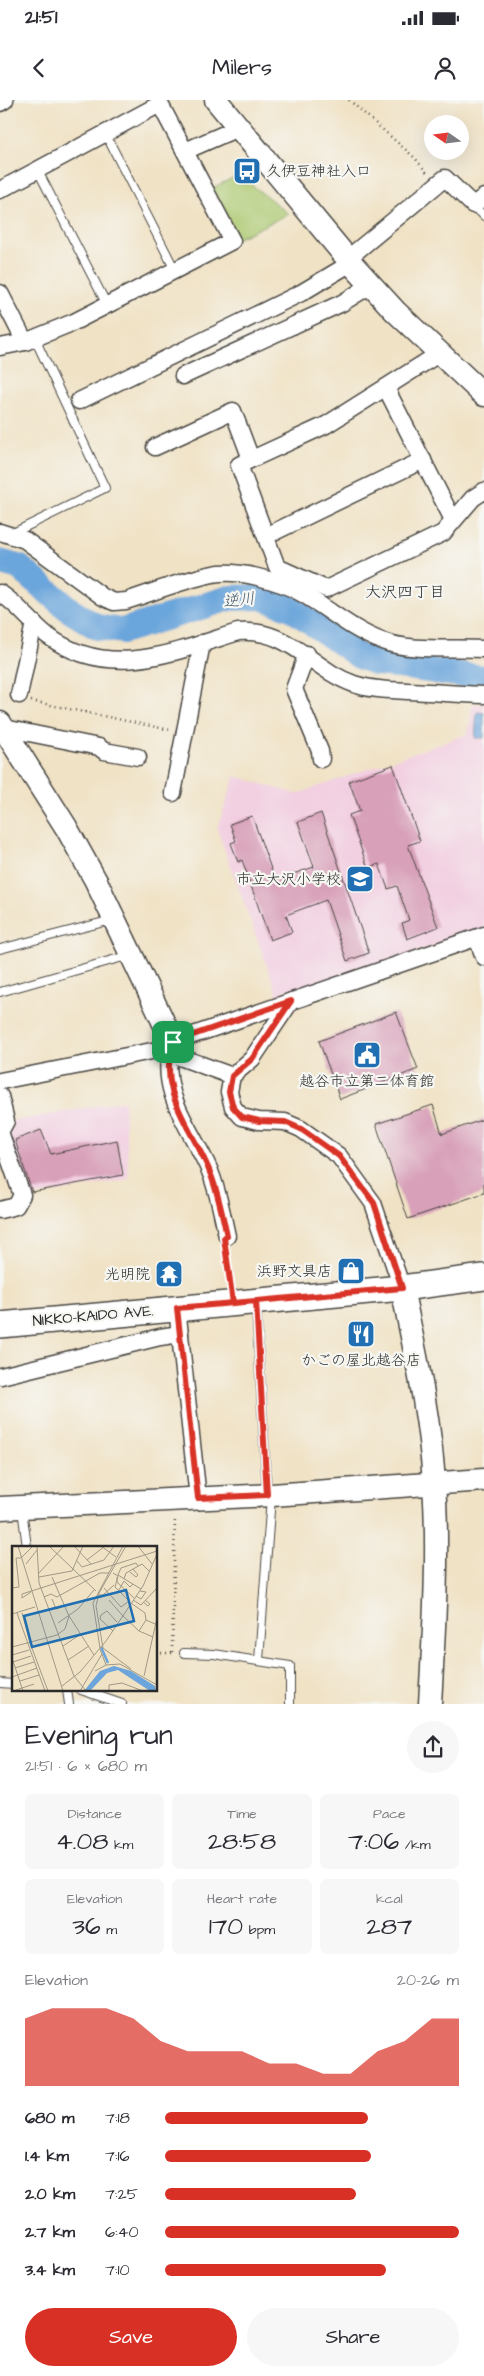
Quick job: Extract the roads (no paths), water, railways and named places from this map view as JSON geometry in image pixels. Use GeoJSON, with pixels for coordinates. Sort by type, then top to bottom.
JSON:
{"type":"FeatureCollection","features":[{"type":"Feature","properties":{"kind":"main road","name":"NIKKO-KAIDO AVE."},"geometry":{"type":"LineString","coordinates":[[0,1325],[402,1288],[484,1277]]}},
{"type":"Feature","properties":{"kind":"street"},"geometry":{"type":"LineString","coordinates":[[0,103],[5,100]]}},
{"type":"Feature","properties":{"kind":"street"},"geometry":{"type":"LineString","coordinates":[[216,100],[349,261],[440,354],[484,395]]}},
{"type":"Feature","properties":{"kind":"street"},"geometry":{"type":"LineString","coordinates":[[0,190],[160,104],[232,241],[107,305],[30,340],[0,347]]}},
{"type":"Feature","properties":{"kind":"street"},"geometry":{"type":"LineString","coordinates":[[185,151],[238,128]]}},
{"type":"Feature","properties":{"kind":"street"},"geometry":{"type":"LineString","coordinates":[[79,401],[301,293],[349,261],[445,178],[480,206]]}},
{"type":"Feature","properties":{"kind":"street"},"geometry":{"type":"LineString","coordinates":[[182,376],[342,303],[372,285]]}},
{"type":"Feature","properties":{"kind":"street"},"geometry":{"type":"LineString","coordinates":[[0,293],[30,340]]}},
{"type":"Feature","properties":{"kind":"street"},"geometry":{"type":"LineString","coordinates":[[440,354],[326,425],[239,465],[277,567],[326,589],[443,533],[473,498],[484,490]]}},
{"type":"Feature","properties":{"kind":"street"},"geometry":{"type":"LineString","coordinates":[[386,388],[453,520]]}},
{"type":"Feature","properties":{"kind":"street"},"geometry":{"type":"LineString","coordinates":[[155,446],[233,411],[251,459]]}},
{"type":"Feature","properties":{"kind":"street"},"geometry":{"type":"LineString","coordinates":[[266,536],[423,460]]}},
{"type":"Feature","properties":{"kind":"street"},"geometry":{"type":"LineString","coordinates":[[4,533],[25,540],[103,597],[114,602],[126,601],[212,574],[245,575],[273,582],[299,592],[370,636],[384,642],[399,646],[484,649]]}},
{"type":"Feature","properties":{"kind":"street"},"geometry":{"type":"LineString","coordinates":[[0,593],[10,599],[47,635],[69,650],[105,660],[136,660],[238,632],[255,630],[288,642],[336,675],[353,684],[372,688],[484,695]]}},
{"type":"Feature","properties":{"kind":"street"},"geometry":{"type":"LineString","coordinates":[[24,698],[34,623]]}},
{"type":"Feature","properties":{"kind":"street"},"geometry":{"type":"LineString","coordinates":[[173,793],[202,643]]}},
{"type":"Feature","properties":{"kind":"street"},"geometry":{"type":"LineString","coordinates":[[307,654],[294,688],[320,751],[321,758]]}},
{"type":"Feature","properties":{"kind":"street"},"geometry":{"type":"LineString","coordinates":[[2,726],[99,747],[104,751],[138,757]]}},
{"type":"Feature","properties":{"kind":"street"},"geometry":{"type":"LineString","coordinates":[[2,726],[66,827],[96,881],[171,1047],[169,1085],[178,1111],[209,1170],[221,1208],[227,1236]]}},
{"type":"Feature","properties":{"kind":"street"},"geometry":{"type":"LineString","coordinates":[[0,1081],[171,1047],[291,1001],[480,937],[484,958]]}},
{"type":"Feature","properties":{"kind":"street"},"geometry":{"type":"LineString","coordinates":[[291,1001],[252,1059],[232,1076],[229,1092],[233,1107],[242,1117],[259,1121],[285,1122],[301,1129],[339,1156],[374,1203],[402,1288],[418,1366],[434,1484],[435,1617],[430,1704]]}},
{"type":"Feature","properties":{"kind":"street"},"geometry":{"type":"LineString","coordinates":[[171,1047],[232,1076]]}},
{"type":"Feature","properties":{"kind":"street"},"geometry":{"type":"LineString","coordinates":[[0,1096],[6,1121],[0,1132],[22,1195],[16,1206],[0,1210]]}},
{"type":"Feature","properties":{"kind":"street"},"geometry":{"type":"LineString","coordinates":[[177,1308],[198,1498]]}},
{"type":"Feature","properties":{"kind":"street"},"geometry":{"type":"LineString","coordinates":[[1,1376],[160,1337],[180,1334]]}},
{"type":"Feature","properties":{"kind":"street"},"geometry":{"type":"LineString","coordinates":[[11,1508],[269,1495],[484,1480]]}},
{"type":"Feature","properties":{"kind":"lane"},"geometry":{"type":"LineString","coordinates":[[104,134],[175,270]]}},
{"type":"Feature","properties":{"kind":"lane"},"geometry":{"type":"LineString","coordinates":[[37,169],[107,305]]}},
{"type":"Feature","properties":{"kind":"lane"},"geometry":{"type":"LineString","coordinates":[[4,533],[105,488],[30,340]]}},
{"type":"Feature","properties":{"kind":"lane"},"geometry":{"type":"LineString","coordinates":[[0,949],[114,920]]}},
{"type":"Feature","properties":{"kind":"lane"},"geometry":{"type":"LineString","coordinates":[[0,992],[130,955]]}},
{"type":"Feature","properties":{"kind":"lane"},"geometry":{"type":"LineString","coordinates":[[244,1302],[269,1495],[260,1660]]}},
{"type":"Feature","properties":{"kind":"lane"},"geometry":{"type":"LineString","coordinates":[[11,1508],[27,1546]]}},
{"type":"Feature","properties":{"kind":"lane"},"geometry":{"type":"LineString","coordinates":[[184,1653],[260,1660],[290,1666],[290,1704]]}},
{"type":"Feature","properties":{"kind":"lane"},"geometry":{"type":"LineString","coordinates":[[67,1691],[69,1704]]}},
{"type":"Feature","properties":{"kind":"lane"},"geometry":{"type":"LineString","coordinates":[[84,1691],[122,1704]]}},
{"type":"Feature","properties":{"kind":"water"},"geometry":{"type":"Polygon","coordinates":[[[477,712],[484,713],[484,738],[475,738],[477,712]]]}},
{"type":"Feature","properties":{"kind":"waterway","name":"逆川"},"geometry":{"type":"LineString","coordinates":[[0,562],[19,567],[71,611],[97,627],[122,631],[230,598],[262,597],[291,608],[359,656],[377,663],[484,678]]}},
{"type":"Feature","properties":{"kind":"place","name":"久伊豆神社入口"},"geometry":{"type":"Point","coordinates":[247,171]}},
{"type":"Feature","properties":{"kind":"place","name":"市立大沢小学校"},"geometry":{"type":"Point","coordinates":[360,879]}},
{"type":"Feature","properties":{"kind":"place","name":"越谷市立第二体育館"},"geometry":{"type":"Point","coordinates":[367,1055]}},
{"type":"Feature","properties":{"kind":"place","name":"浜野文具店"},"geometry":{"type":"Point","coordinates":[351,1271]}},
{"type":"Feature","properties":{"kind":"place","name":"光明院"},"geometry":{"type":"Point","coordinates":[169,1274]}},
{"type":"Feature","properties":{"kind":"place","name":"かごの屋北越谷店"},"geometry":{"type":"Point","coordinates":[361,1334]}},
{"type":"Feature","properties":{"kind":"district","name":"大沢四丁目"},"geometry":{"type":"Point","coordinates":[405,592]}}]}
